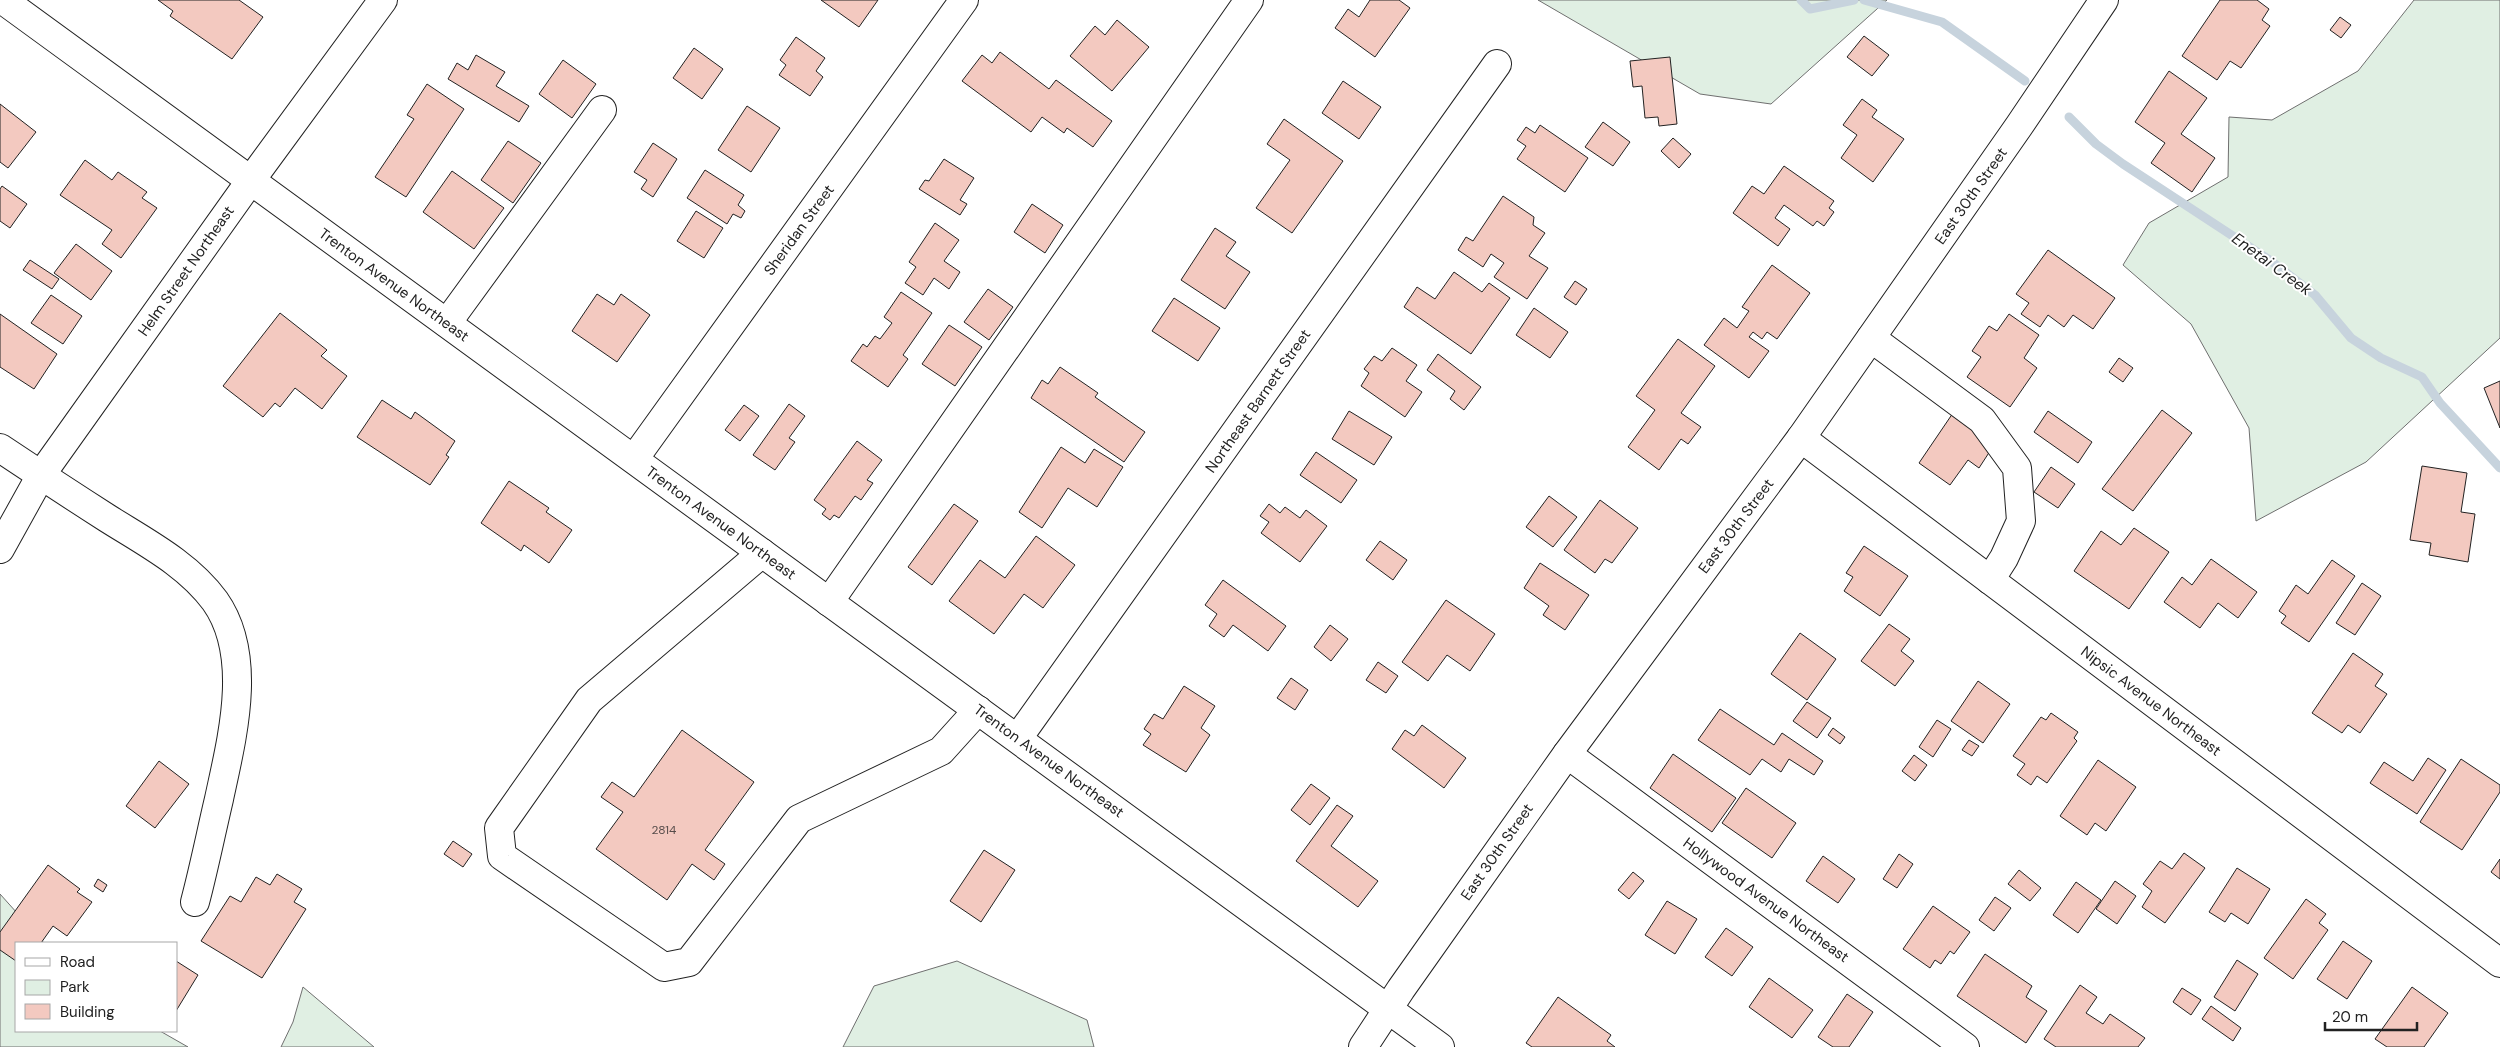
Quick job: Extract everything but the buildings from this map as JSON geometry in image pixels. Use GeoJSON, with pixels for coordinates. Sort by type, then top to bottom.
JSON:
{"type":"FeatureCollection","features":[{"type":"Feature","properties":{"kind":"street","name":"Trenton Avenue Northeast"},"geometry":{"type":"LineString","coordinates":[[3,0],[1440,1047]]}},
{"type":"Feature","properties":{"kind":"street","name":"Helm Street Northeast"},"geometry":{"type":"LineString","coordinates":[[0,549],[41,475],[251,180],[383,0]]}},
{"type":"Feature","properties":{"kind":"street","name":"Sheridan Street"},"geometry":{"type":"LineString","coordinates":[[634,459],[964,0]]}},
{"type":"Feature","properties":{"kind":"street"},"geometry":{"type":"LineString","coordinates":[[829,602],[1250,0]]}},
{"type":"Feature","properties":{"kind":"street","name":"East 30th Street"},"geometry":{"type":"LineString","coordinates":[[1363,1047],[1567,754],[1801,438],[2104,0]]}},
{"type":"Feature","properties":{"kind":"street","name":"Northeast Barnett Street"},"geometry":{"type":"LineString","coordinates":[[1018,738],[1498,64]]}},
{"type":"Feature","properties":{"kind":"street"},"geometry":{"type":"LineString","coordinates":[[447,323],[602,110]]}},
{"type":"Feature","properties":{"kind":"street"},"geometry":{"type":"LineString","coordinates":[[1871,338],[1982,420],[2017,468],[2021,521],[2004,558],[1990,580]]}},
{"type":"Feature","properties":{"kind":"street","name":"Nipsic Avenue Northeast"},"geometry":{"type":"LineString","coordinates":[[1801,438],[2500,963]]}},
{"type":"Feature","properties":{"kind":"street"},"geometry":{"type":"LineString","coordinates":[[0,448],[184,569],[215,602],[224,618],[236,667],[238,694],[223,782],[195,902]]}},
{"type":"Feature","properties":{"kind":"street"},"geometry":{"type":"LineString","coordinates":[[762,553],[589,700],[499,828],[502,856],[664,967],[689,962],[799,819],[941,751],[978,710]]}},
{"type":"Feature","properties":{"kind":"street","name":"Hollywood Avenue Northeast"},"geometry":{"type":"LineString","coordinates":[[1567,754],[1965,1047]]}},
{"type":"Feature","properties":{"kind":"green space"},"geometry":{"type":"Polygon","coordinates":[[[1538,0],[1887,0],[1771,104],[1700,94],[1538,0]]]}},
{"type":"Feature","properties":{"kind":"green space"},"geometry":{"type":"Polygon","coordinates":[[[2414,0],[2500,0],[2500,338],[2366,462],[2256,521],[2249,428],[2191,324],[2123,265],[2149,223],[2228,177],[2229,117],[2272,120],[2358,71],[2414,0]]]}},
{"type":"Feature","properties":{"kind":"green space"},"geometry":{"type":"Polygon","coordinates":[[[0,894],[43,942],[15,942],[15,1032],[162,1032],[188,1047],[0,1047],[0,894]]]}},
{"type":"Feature","properties":{"kind":"green space"},"geometry":{"type":"Polygon","coordinates":[[[957,961],[1087,1020],[1094,1047],[843,1047],[874,986],[957,961]]]}},
{"type":"Feature","properties":{"kind":"green space"},"geometry":{"type":"Polygon","coordinates":[[[303,987],[374,1047],[281,1047],[293,1022],[303,987]]]}},
{"type":"Feature","properties":{"kind":"waterway","name":"Enetai Creek"},"geometry":{"type":"LineString","coordinates":[[1801,0],[1810,9],[1854,0]]}},
{"type":"Feature","properties":{"kind":"waterway","name":"Enetai Creek"},"geometry":{"type":"LineString","coordinates":[[1864,0],[1942,22],[2025,81]]}},
{"type":"Feature","properties":{"kind":"waterway","name":"Enetai Creek"},"geometry":{"type":"LineString","coordinates":[[2069,117],[2096,144],[2123,164],[2271,261],[2315,295],[2351,338],[2381,358],[2422,377],[2440,403],[2500,468]]}}]}
